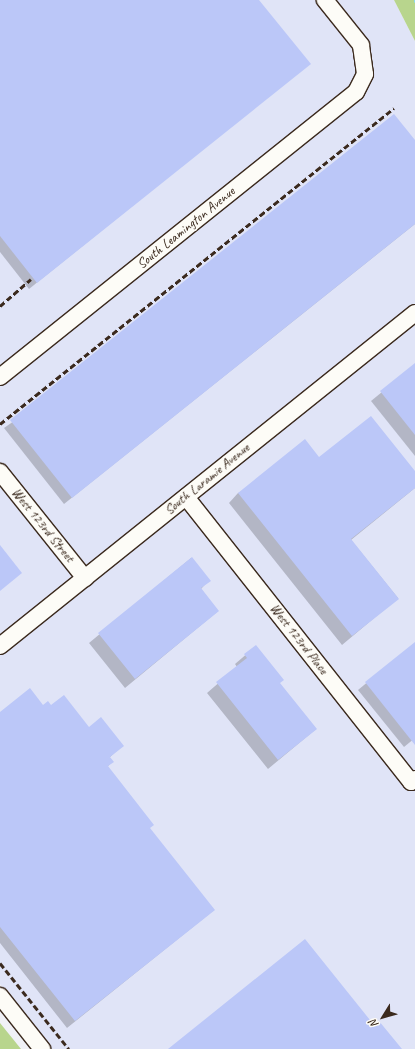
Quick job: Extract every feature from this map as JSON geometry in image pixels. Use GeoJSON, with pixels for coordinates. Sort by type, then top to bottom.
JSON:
{"type":"FeatureCollection","features":[{"type":"Feature","properties":{"kind":"street","name":"South Leamington Avenue"},"geometry":{"type":"LineString","coordinates":[[0,377],[356,92],[365,74],[361,45],[325,0]]}},
{"type":"Feature","properties":{"kind":"street","name":"South Laramie Avenue"},"geometry":{"type":"LineString","coordinates":[[0,646],[415,313]]}},
{"type":"Feature","properties":{"kind":"street","name":"West 123rd Street"},"geometry":{"type":"LineString","coordinates":[[0,472],[85,578]]}},
{"type":"Feature","properties":{"kind":"street","name":"West 123rd Place"},"geometry":{"type":"LineString","coordinates":[[186,497],[413,781]]}},
{"type":"Feature","properties":{"kind":"street"},"geometry":{"type":"LineString","coordinates":[[0,996],[42,1049]]}},
{"type":"Feature","properties":{"kind":"shaded area"},"geometry":{"type":"Polygon","coordinates":[[[0,0],[394,0],[415,41],[415,1049],[52,1049],[0,984],[0,0]]]}},
{"type":"Feature","properties":{"kind":"green space"},"geometry":{"type":"Polygon","coordinates":[[[394,0],[415,0],[415,41],[394,0]]]}},
{"type":"Feature","properties":{"kind":"green space"},"geometry":{"type":"Polygon","coordinates":[[[0,1023],[21,1049],[0,1049],[0,1023]]]}},
{"type":"Feature","properties":{"kind":"building"},"geometry":{"type":"Polygon","coordinates":[[[0,0],[259,0],[311,64],[37,283],[0,236],[0,0]]]}},
{"type":"Feature","properties":{"kind":"building"},"geometry":{"type":"Polygon","coordinates":[[[394,114],[415,140],[415,224],[72,498],[10,420],[394,114]]]}},
{"type":"Feature","properties":{"kind":"building"},"geometry":{"type":"Polygon","coordinates":[[[415,363],[415,435],[380,391],[415,363]]]}},
{"type":"Feature","properties":{"kind":"building"},"geometry":{"type":"Polygon","coordinates":[[[371,416],[415,471],[415,488],[351,539],[399,599],[352,636],[238,493],[305,439],[319,457],[371,416]]]}},
{"type":"Feature","properties":{"kind":"building"},"geometry":{"type":"Polygon","coordinates":[[[0,545],[22,573],[0,591],[0,545]]]}},
{"type":"Feature","properties":{"kind":"building"},"geometry":{"type":"Polygon","coordinates":[[[192,557],[211,581],[201,588],[219,611],[135,679],[98,633],[192,557]]]}},
{"type":"Feature","properties":{"kind":"building"},"geometry":{"type":"Polygon","coordinates":[[[415,642],[415,745],[365,682],[415,642]]]}},
{"type":"Feature","properties":{"kind":"building"},"geometry":{"type":"Polygon","coordinates":[[[256,645],[284,680],[280,683],[317,729],[278,760],[216,682],[247,658],[244,654],[256,645]]]}},
{"type":"Feature","properties":{"kind":"building"},"geometry":{"type":"Polygon","coordinates":[[[30,688],[43,705],[48,701],[51,705],[64,695],[89,727],[101,717],[124,746],[110,757],[114,762],[108,766],[154,825],[150,828],[215,910],[75,1021],[0,927],[0,712],[30,688]]]}},
{"type":"Feature","properties":{"kind":"building"},"geometry":{"type":"Polygon","coordinates":[[[305,939],[374,1025],[379,1021],[402,1049],[168,1049],[305,939]]]}},
{"type":"Feature","properties":{"kind":"railway"},"geometry":{"type":"LineString","coordinates":[[0,424],[394,108]]}},
{"type":"Feature","properties":{"kind":"railway"},"geometry":{"type":"LineString","coordinates":[[0,306],[31,279]]}},
{"type":"Feature","properties":{"kind":"railway"},"geometry":{"type":"LineString","coordinates":[[0,963],[69,1049]]}}]}
